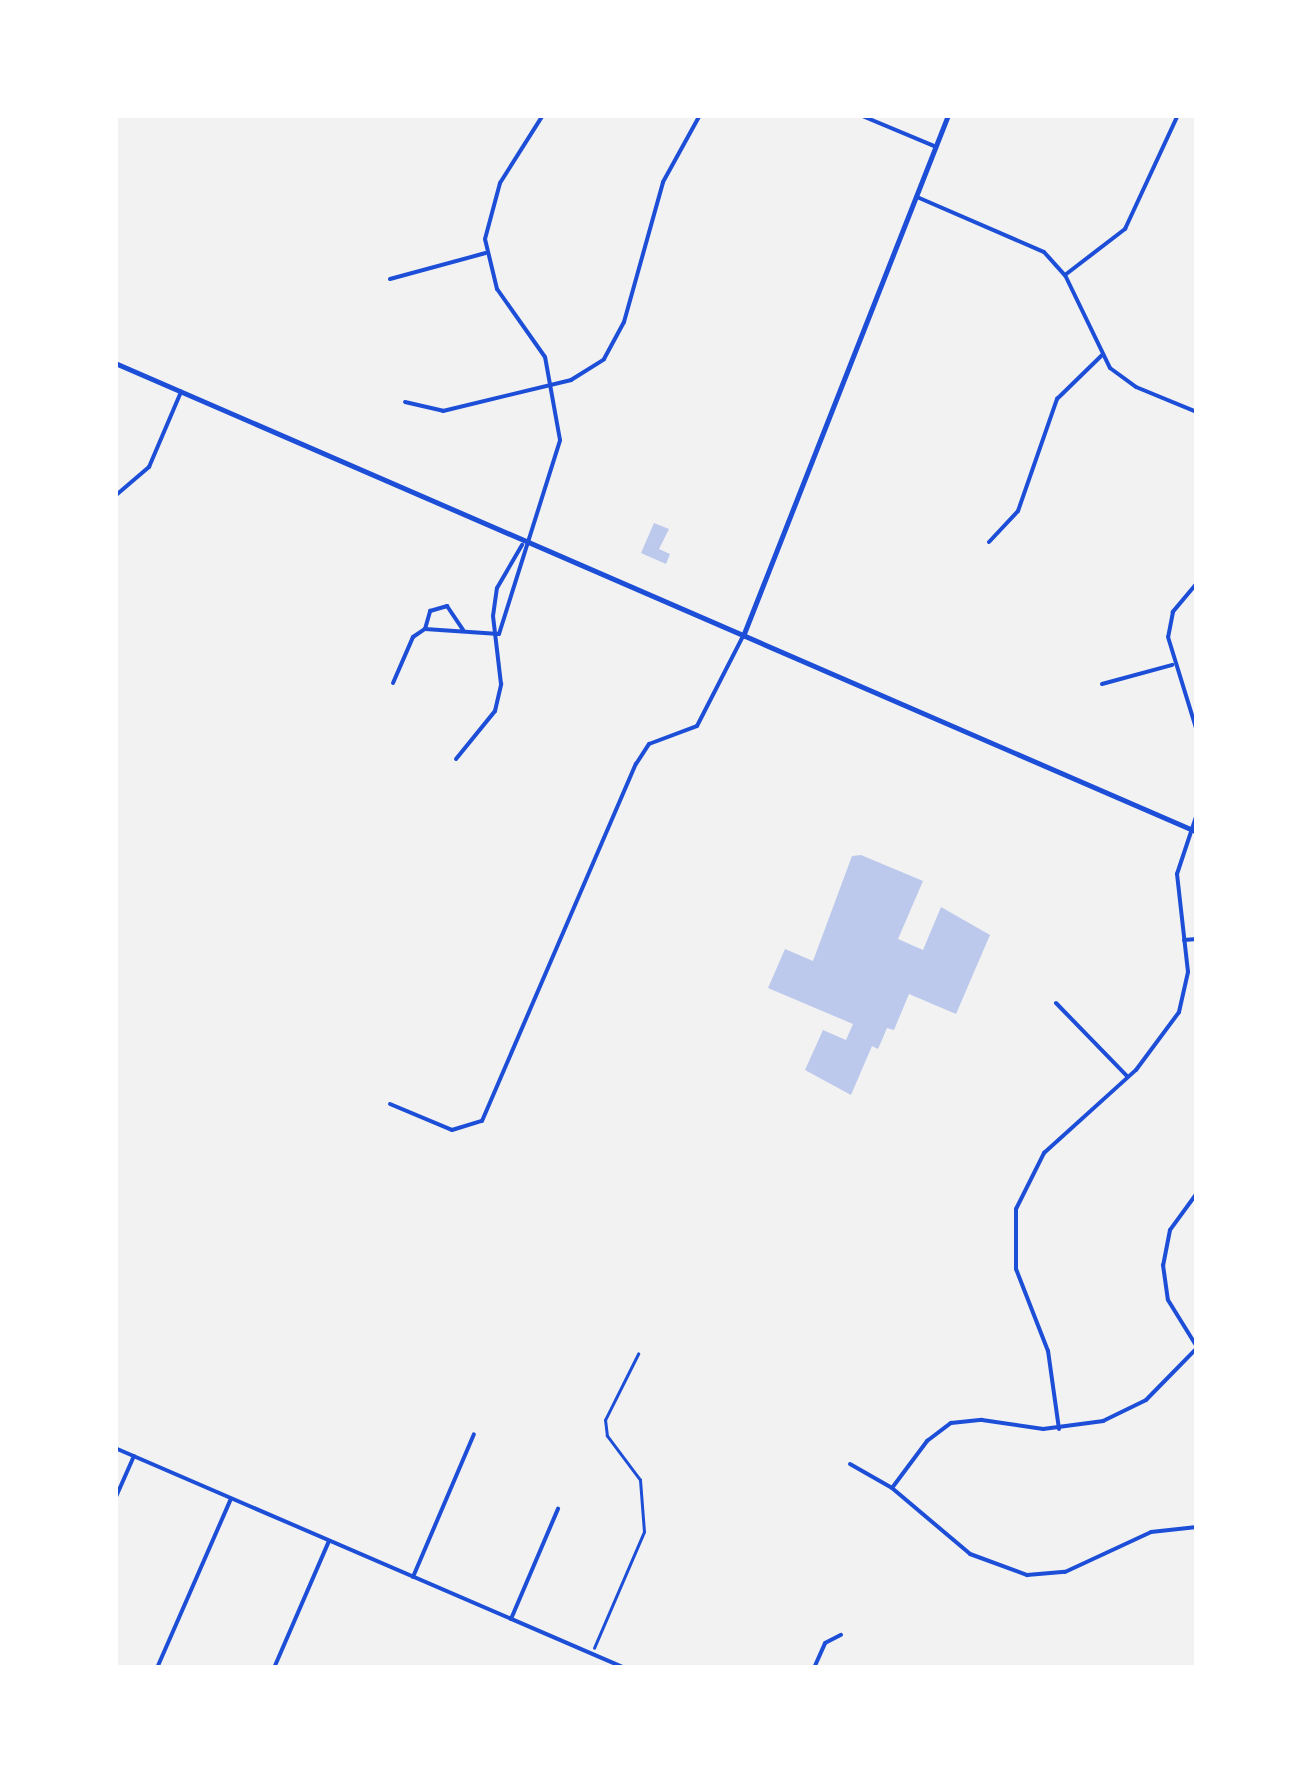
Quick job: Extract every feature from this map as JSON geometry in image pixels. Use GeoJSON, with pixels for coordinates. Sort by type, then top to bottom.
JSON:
{"type":"FeatureCollection","features":[{"type":"Feature","properties":{"kind":"street"},"geometry":{"type":"LineString","coordinates":[[456,759],[495,711],[499,634],[525,542],[558,450],[545,357],[498,289],[486,253],[486,226],[500,183],[543,115]]}},
{"type":"Feature","properties":{"kind":"street"},"geometry":{"type":"LineString","coordinates":[[404,402],[434,412],[589,372],[617,339],[660,189],[700,115]]}},
{"type":"Feature","properties":{"kind":"street"},"geometry":{"type":"LineString","coordinates":[[860,115],[936,147]]}},
{"type":"Feature","properties":{"kind":"street"},"geometry":{"type":"LineString","coordinates":[[390,1104],[452,1130],[482,1121],[636,764],[649,744],[697,726],[743,636],[948,115]]}},
{"type":"Feature","properties":{"kind":"street"},"geometry":{"type":"LineString","coordinates":[[1065,274],[1125,229],[1178,115]]}},
{"type":"Feature","properties":{"kind":"street"},"geometry":{"type":"LineString","coordinates":[[917,196],[1044,252],[1065,274],[1101,356],[1127,382],[1197,412]]}},
{"type":"Feature","properties":{"kind":"street"},"geometry":{"type":"LineString","coordinates":[[390,278],[486,253]]}},
{"type":"Feature","properties":{"kind":"street"},"geometry":{"type":"LineString","coordinates":[[989,542],[1018,511],[1057,399],[1101,356]]}},
{"type":"Feature","properties":{"kind":"street"},"geometry":{"type":"LineString","coordinates":[[115,363],[1194,830]]}},
{"type":"Feature","properties":{"kind":"street"},"geometry":{"type":"LineString","coordinates":[[115,496],[149,467],[182,392]]}},
{"type":"Feature","properties":{"kind":"street"},"geometry":{"type":"LineString","coordinates":[[499,634],[493,616],[497,588],[507,562],[525,542]]}},
{"type":"Feature","properties":{"kind":"street"},"geometry":{"type":"LineString","coordinates":[[1197,583],[1172,617],[1172,665],[1197,731]]}},
{"type":"Feature","properties":{"kind":"street"},"geometry":{"type":"LineString","coordinates":[[426,629],[430,611],[447,606],[463,630]]}},
{"type":"Feature","properties":{"kind":"street"},"geometry":{"type":"LineString","coordinates":[[393,683],[412,637],[426,629],[499,634]]}},
{"type":"Feature","properties":{"kind":"street"},"geometry":{"type":"LineString","coordinates":[[1102,684],[1172,665]]}},
{"type":"Feature","properties":{"kind":"street"},"geometry":{"type":"LineString","coordinates":[[1059,1429],[1048,1351],[1016,1268],[1016,1209],[1044,1153],[1128,1077],[1179,1012],[1188,982],[1177,883],[1197,814]]}},
{"type":"Feature","properties":{"kind":"street"},"geometry":{"type":"LineString","coordinates":[[1184,940],[1197,939]]}},
{"type":"Feature","properties":{"kind":"street"},"geometry":{"type":"LineString","coordinates":[[1056,1003],[1128,1077]]}},
{"type":"Feature","properties":{"kind":"street"},"geometry":{"type":"LineString","coordinates":[[892,1488],[927,1441],[951,1423],[1059,1429],[1129,1410],[1197,1348],[1175,1316],[1162,1276],[1170,1230],[1197,1193]]}},
{"type":"Feature","properties":{"kind":"street"},"geometry":{"type":"LineString","coordinates":[[414,1577],[474,1434]]}},
{"type":"Feature","properties":{"kind":"street"},"geometry":{"type":"LineString","coordinates":[[115,1448],[625,1668]]}},
{"type":"Feature","properties":{"kind":"street"},"geometry":{"type":"LineString","coordinates":[[115,1500],[134,1456]]}},
{"type":"Feature","properties":{"kind":"street"},"geometry":{"type":"LineString","coordinates":[[850,1464],[892,1488],[970,1554],[1027,1575],[1077,1569],[1151,1532],[1197,1527]]}},
{"type":"Feature","properties":{"kind":"street"},"geometry":{"type":"LineString","coordinates":[[157,1668],[231,1498]]}},
{"type":"Feature","properties":{"kind":"street"},"geometry":{"type":"LineString","coordinates":[[511,1619],[558,1509]]}},
{"type":"Feature","properties":{"kind":"street"},"geometry":{"type":"LineString","coordinates":[[274,1668],[329,1541]]}},
{"type":"Feature","properties":{"kind":"street"},"geometry":{"type":"LineString","coordinates":[[814,1668],[825,1643],[841,1634]]}},
{"type":"Feature","properties":{"kind":"path"},"geometry":{"type":"LineString","coordinates":[[591,1654],[644,1532],[640,1480],[607,1436],[605,1420],[638,1354]]}},
{"type":"Feature","properties":{"kind":"building"},"geometry":{"type":"Polygon","coordinates":[[[654,523],[669,529],[659,549],[670,554],[666,564],[641,553],[654,523]]]}},
{"type":"Feature","properties":{"kind":"building"},"geometry":{"type":"Polygon","coordinates":[[[861,855],[923,881],[898,939],[923,950],[941,907],[990,935],[956,1014],[909,994],[894,1030],[887,1028],[878,1049],[872,1046],[851,1095],[805,1070],[823,1030],[846,1040],[853,1024],[768,988],[785,949],[813,961],[852,856],[861,855]]]}}]}
